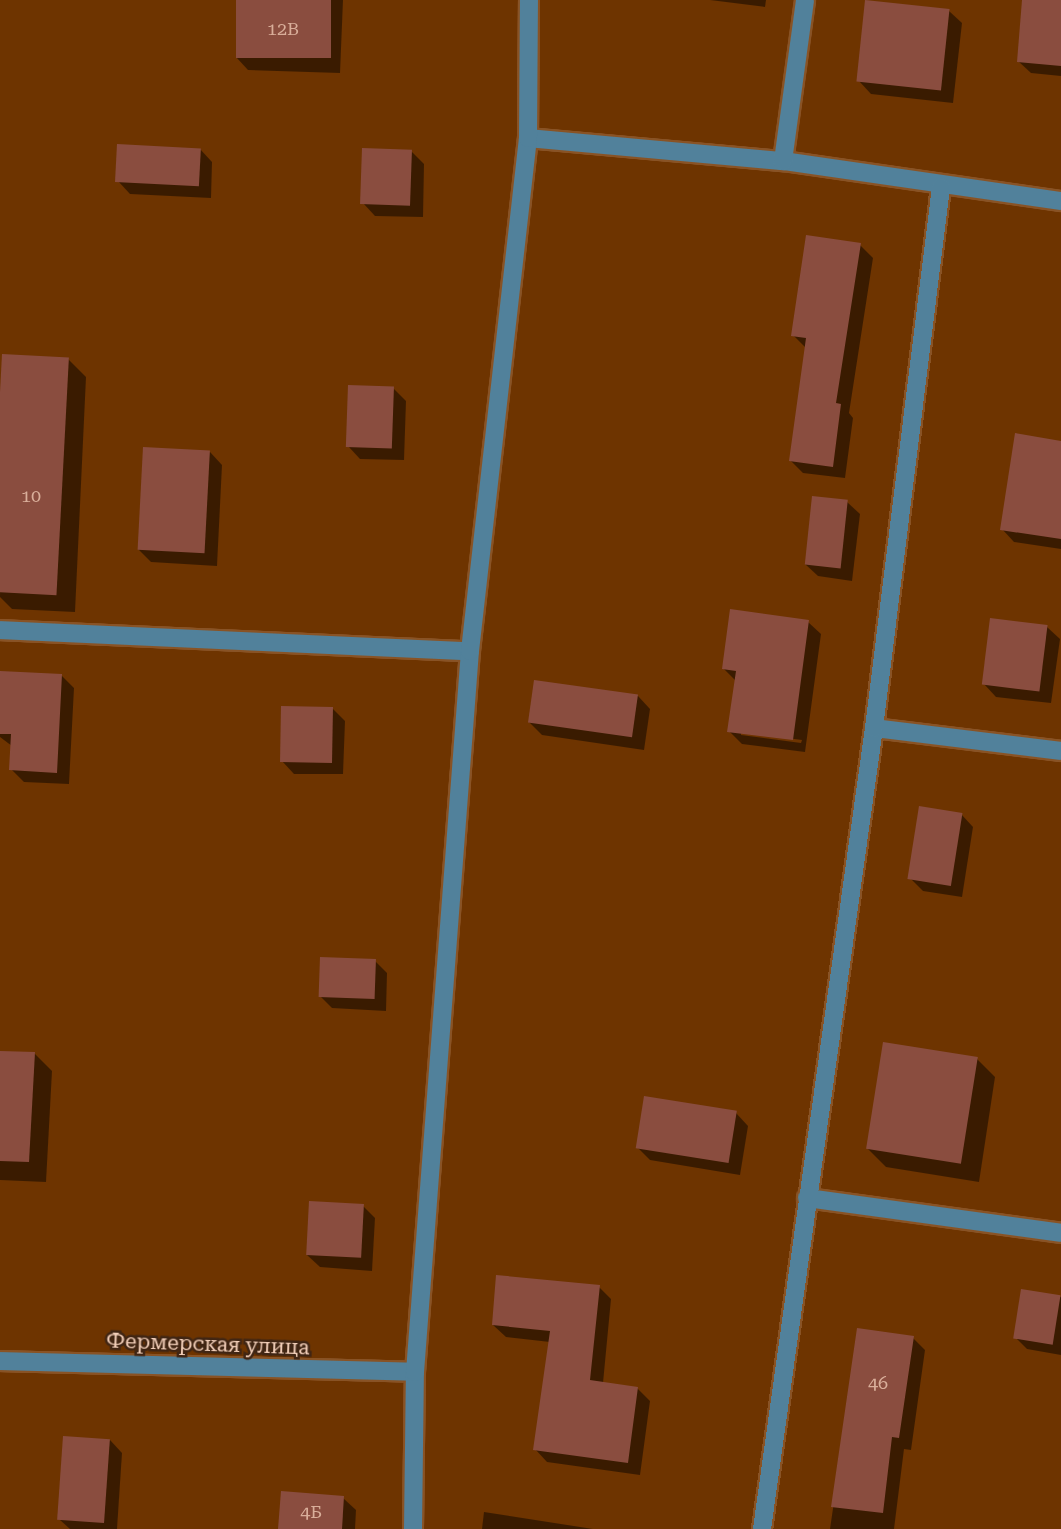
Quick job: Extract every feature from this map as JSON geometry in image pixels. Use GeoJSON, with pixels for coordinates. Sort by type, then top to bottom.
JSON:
{"type":"FeatureCollection","features":[{"type":"Feature","properties":{"kind":"street"},"geometry":{"type":"LineString","coordinates":[[413,1529],[415,1372],[470,651],[528,138],[529,0]]}},
{"type":"Feature","properties":{"kind":"street"},"geometry":{"type":"LineString","coordinates":[[783,161],[805,0]]}},
{"type":"Feature","properties":{"kind":"street"},"geometry":{"type":"LineString","coordinates":[[528,138],[783,161],[941,187],[1061,201]]}},
{"type":"Feature","properties":{"kind":"street"},"geometry":{"type":"LineString","coordinates":[[762,1529],[874,727],[941,187]]}},
{"type":"Feature","properties":{"kind":"street"},"geometry":{"type":"LineString","coordinates":[[0,630],[470,651]]}},
{"type":"Feature","properties":{"kind":"street"},"geometry":{"type":"LineString","coordinates":[[874,727],[1061,751]]}},
{"type":"Feature","properties":{"kind":"street"},"geometry":{"type":"LineString","coordinates":[[807,1199],[1061,1233]]}},
{"type":"Feature","properties":{"kind":"street","name":"Фермерская улица"},"geometry":{"type":"LineString","coordinates":[[0,1361],[415,1372]]}},
{"type":"Feature","properties":{"kind":"building"},"geometry":{"type":"Polygon","coordinates":[[[236,0],[331,0],[331,58],[236,58],[236,0]]]}},
{"type":"Feature","properties":{"kind":"building"},"geometry":{"type":"Polygon","coordinates":[[[865,0],[950,9],[941,90],[856,82],[865,0]]]}},
{"type":"Feature","properties":{"kind":"building"},"geometry":{"type":"Polygon","coordinates":[[[1022,0],[1061,0],[1061,66],[1017,62],[1022,0]]]}},
{"type":"Feature","properties":{"kind":"building"},"geometry":{"type":"Polygon","coordinates":[[[117,144],[201,148],[199,186],[115,182],[117,144]]]}},
{"type":"Feature","properties":{"kind":"building"},"geometry":{"type":"Polygon","coordinates":[[[362,148],[412,150],[410,206],[360,204],[362,148]]]}},
{"type":"Feature","properties":{"kind":"building"},"geometry":{"type":"Polygon","coordinates":[[[806,235],[861,243],[836,403],[841,404],[833,467],[789,461],[806,338],[791,336],[806,235]]]}},
{"type":"Feature","properties":{"kind":"building"},"geometry":{"type":"Polygon","coordinates":[[[2,354],[69,358],[56,595],[0,592],[2,354]]]}},
{"type":"Feature","properties":{"kind":"building"},"geometry":{"type":"Polygon","coordinates":[[[348,385],[394,387],[392,449],[346,447],[348,385]]]}},
{"type":"Feature","properties":{"kind":"building"},"geometry":{"type":"Polygon","coordinates":[[[1015,433],[1061,441],[1061,539],[1000,530],[1015,433]]]}},
{"type":"Feature","properties":{"kind":"building"},"geometry":{"type":"Polygon","coordinates":[[[143,447],[210,451],[205,553],[138,550],[143,447]]]}},
{"type":"Feature","properties":{"kind":"building"},"geometry":{"type":"Polygon","coordinates":[[[812,496],[848,500],[841,568],[805,565],[812,496]]]}},
{"type":"Feature","properties":{"kind":"building"},"geometry":{"type":"Polygon","coordinates":[[[730,609],[809,620],[793,740],[727,732],[736,671],[722,669],[730,609]]]}},
{"type":"Feature","properties":{"kind":"building"},"geometry":{"type":"Polygon","coordinates":[[[990,618],[1048,625],[1039,692],[982,685],[990,618]]]}},
{"type":"Feature","properties":{"kind":"building"},"geometry":{"type":"Polygon","coordinates":[[[0,671],[62,674],[57,773],[9,770],[11,734],[0,734],[0,671]]]}},
{"type":"Feature","properties":{"kind":"building"},"geometry":{"type":"Polygon","coordinates":[[[534,680],[638,695],[632,737],[528,723],[534,680]]]}},
{"type":"Feature","properties":{"kind":"building"},"geometry":{"type":"Polygon","coordinates":[[[281,706],[333,707],[332,763],[280,762],[281,706]]]}},
{"type":"Feature","properties":{"kind":"building"},"geometry":{"type":"Polygon","coordinates":[[[919,806],[962,813],[951,886],[907,879],[919,806]]]}},
{"type":"Feature","properties":{"kind":"building"},"geometry":{"type":"Polygon","coordinates":[[[320,957],[376,959],[375,999],[319,997],[320,957]]]}},
{"type":"Feature","properties":{"kind":"building"},"geometry":{"type":"Polygon","coordinates":[[[883,1042],[978,1057],[961,1164],[866,1149],[883,1042]]]}},
{"type":"Feature","properties":{"kind":"building"},"geometry":{"type":"Polygon","coordinates":[[[0,1051],[35,1052],[29,1162],[0,1161],[0,1051]]]}},
{"type":"Feature","properties":{"kind":"building"},"geometry":{"type":"Polygon","coordinates":[[[644,1096],[737,1111],[729,1163],[636,1148],[644,1096]]]}},
{"type":"Feature","properties":{"kind":"building"},"geometry":{"type":"Polygon","coordinates":[[[309,1201],[364,1204],[361,1258],[306,1255],[309,1201]]]}},
{"type":"Feature","properties":{"kind":"building"},"geometry":{"type":"Polygon","coordinates":[[[496,1275],[600,1285],[590,1380],[638,1387],[628,1463],[533,1450],[550,1331],[492,1325],[496,1275]]]}},
{"type":"Feature","properties":{"kind":"building"},"geometry":{"type":"Polygon","coordinates":[[[1021,1289],[1061,1295],[1053,1345],[1013,1338],[1021,1289]]]}},
{"type":"Feature","properties":{"kind":"building"},"geometry":{"type":"Polygon","coordinates":[[[857,1328],[914,1336],[899,1438],[892,1437],[883,1513],[831,1507],[857,1328]]]}},
{"type":"Feature","properties":{"kind":"building"},"geometry":{"type":"Polygon","coordinates":[[[63,1436],[110,1439],[104,1523],[57,1520],[63,1436]]]}},
{"type":"Feature","properties":{"kind":"building"},"geometry":{"type":"Polygon","coordinates":[[[281,1491],[344,1496],[342,1529],[278,1529],[281,1491]]]}}]}
